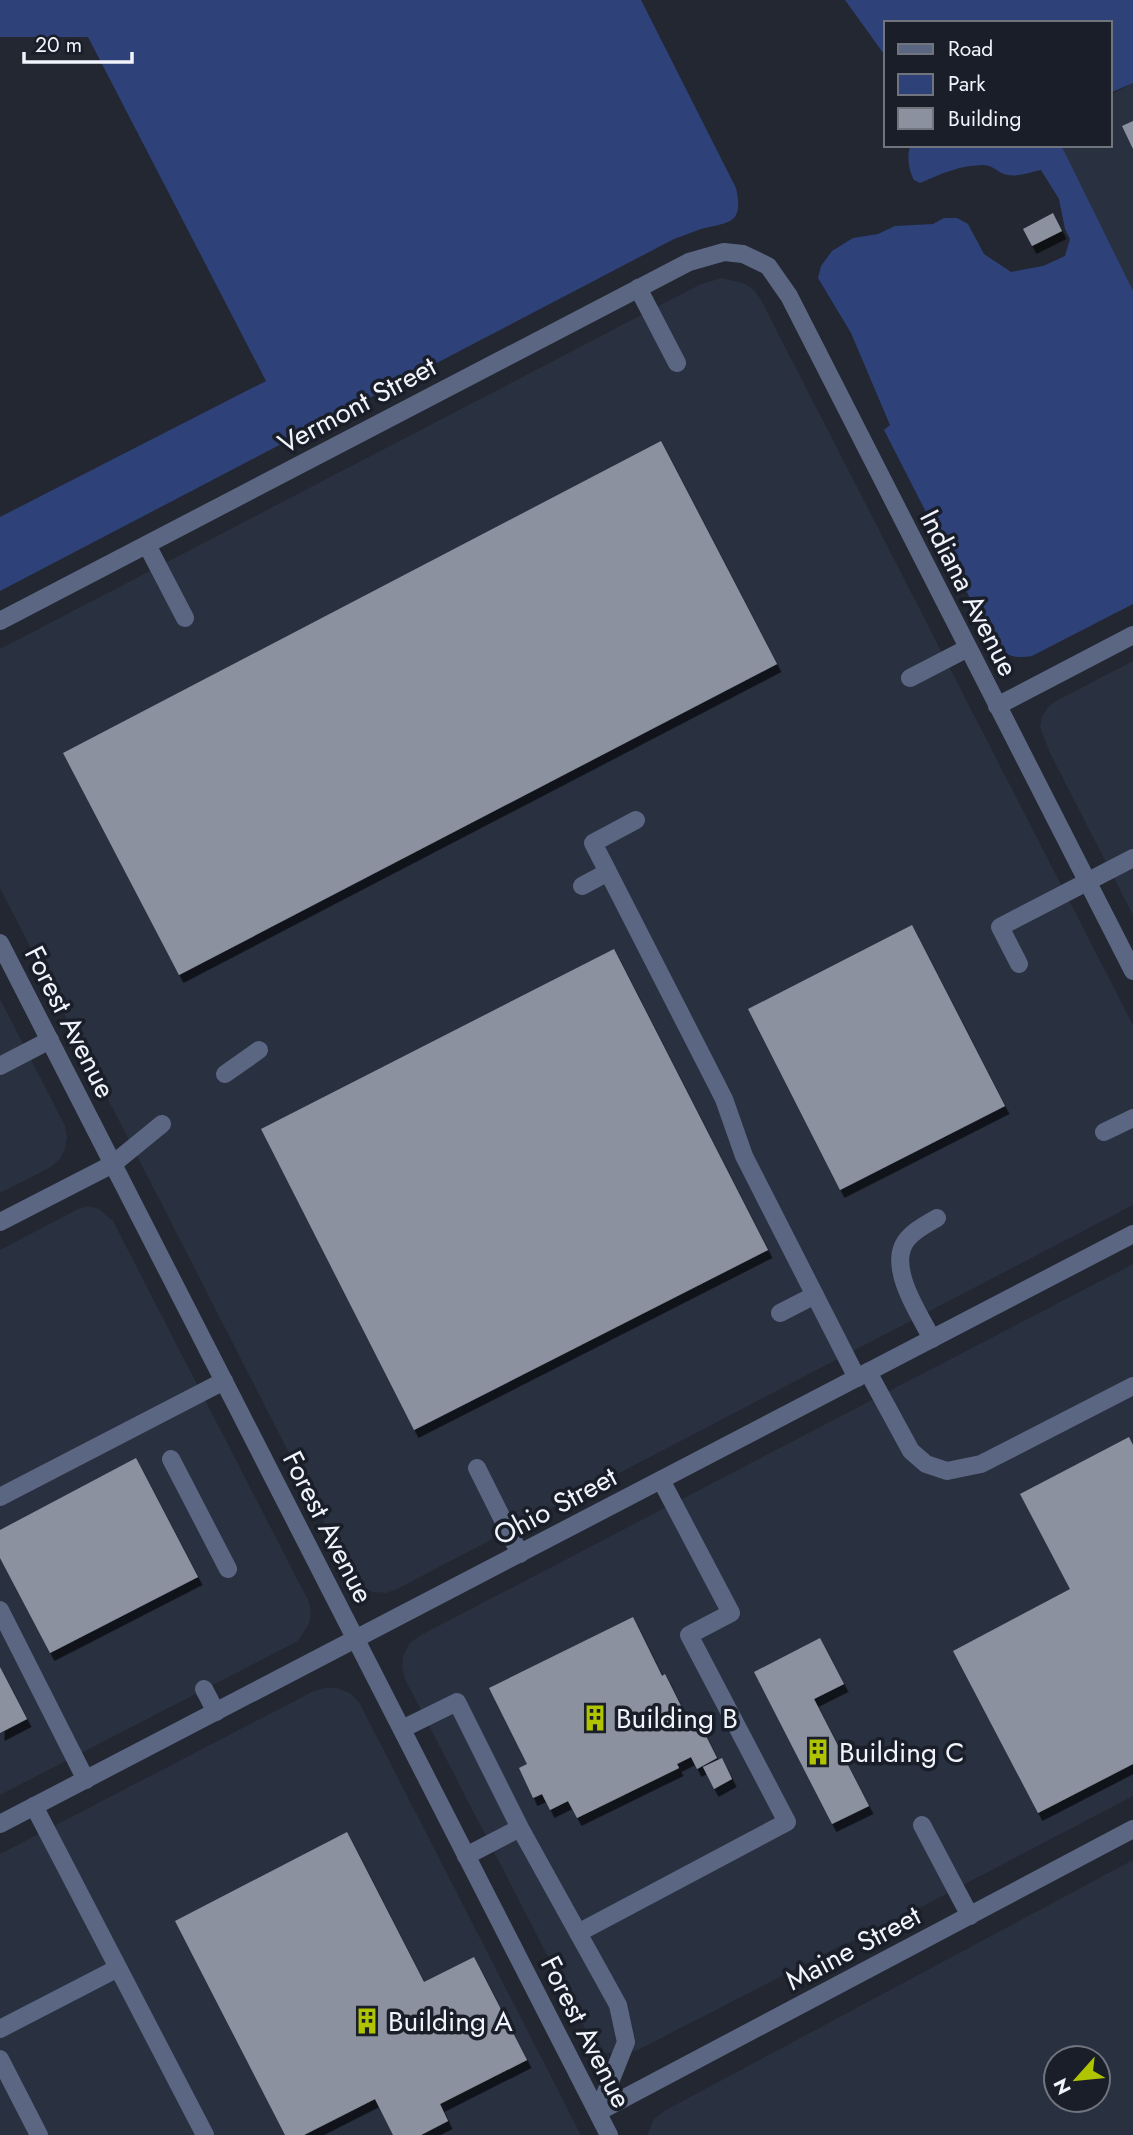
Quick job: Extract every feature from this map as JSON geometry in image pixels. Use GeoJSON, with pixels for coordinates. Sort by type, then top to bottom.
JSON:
{"type":"FeatureCollection","features":[{"type":"Feature","properties":{"kind":"street","name":"Vermont Street"},"geometry":{"type":"LineString","coordinates":[[0,621],[689,262],[724,253],[743,254]]}},
{"type":"Feature","properties":{"kind":"street","name":"Indiana Avenue"},"geometry":{"type":"LineString","coordinates":[[743,254],[768,266],[789,296],[1133,971]]}},
{"type":"Feature","properties":{"kind":"street"},"geometry":{"type":"LineString","coordinates":[[638,288],[677,363]]}},
{"type":"Feature","properties":{"kind":"street"},"geometry":{"type":"LineString","coordinates":[[147,544],[185,618]]}},
{"type":"Feature","properties":{"kind":"street"},"geometry":{"type":"LineString","coordinates":[[997,706],[1133,635]]}},
{"type":"Feature","properties":{"kind":"street"},"geometry":{"type":"LineString","coordinates":[[910,678],[968,648]]}},
{"type":"Feature","properties":{"kind":"street"},"geometry":{"type":"LineString","coordinates":[[636,820],[593,843],[724,1099],[744,1156],[815,1296],[911,1451],[926,1464],[947,1471],[981,1464],[1133,1386]]}},
{"type":"Feature","properties":{"kind":"street"},"geometry":{"type":"LineString","coordinates":[[1019,964],[1000,926],[1133,858]]}},
{"type":"Feature","properties":{"kind":"street"},"geometry":{"type":"LineString","coordinates":[[582,886],[608,872]]}},
{"type":"Feature","properties":{"kind":"street","name":"Forest Avenue"},"geometry":{"type":"LineString","coordinates":[[0,943],[609,2135]]}},
{"type":"Feature","properties":{"kind":"street"},"geometry":{"type":"LineString","coordinates":[[0,1066],[50,1041]]}},
{"type":"Feature","properties":{"kind":"street"},"geometry":{"type":"LineString","coordinates":[[225,1074],[259,1050]]}},
{"type":"Feature","properties":{"kind":"street"},"geometry":{"type":"LineString","coordinates":[[1104,1132],[1133,1118]]}},
{"type":"Feature","properties":{"kind":"street"},"geometry":{"type":"LineString","coordinates":[[0,1222],[113,1164],[162,1124]]}},
{"type":"Feature","properties":{"kind":"street"},"geometry":{"type":"LineString","coordinates":[[932,1339],[906,1287],[899,1265],[904,1245],[918,1230],[937,1218]]}},
{"type":"Feature","properties":{"kind":"street","name":"Ohio Street"},"geometry":{"type":"LineString","coordinates":[[0,1824],[1133,1234]]}},
{"type":"Feature","properties":{"kind":"street"},"geometry":{"type":"LineString","coordinates":[[780,1313],[815,1296]]}},
{"type":"Feature","properties":{"kind":"street"},"geometry":{"type":"LineString","coordinates":[[0,1497],[224,1381]]}},
{"type":"Feature","properties":{"kind":"street"},"geometry":{"type":"LineString","coordinates":[[171,1459],[228,1569]]}},
{"type":"Feature","properties":{"kind":"street"},"geometry":{"type":"LineString","coordinates":[[477,1468],[520,1554]]}},
{"type":"Feature","properties":{"kind":"street"},"geometry":{"type":"LineString","coordinates":[[578,1933],[787,1822],[689,1635],[731,1614],[661,1480]]}},
{"type":"Feature","properties":{"kind":"street"},"geometry":{"type":"LineString","coordinates":[[0,1611],[86,1780]]}},
{"type":"Feature","properties":{"kind":"street"},"geometry":{"type":"LineString","coordinates":[[204,1689],[216,1712]]}},
{"type":"Feature","properties":{"kind":"street"},"geometry":{"type":"LineString","coordinates":[[402,1729],[457,1702],[520,1828],[618,2005],[626,2042],[598,2112]]}},
{"type":"Feature","properties":{"kind":"street"},"geometry":{"type":"LineString","coordinates":[[34,1806],[205,2135]]}},
{"type":"Feature","properties":{"kind":"street"},"geometry":{"type":"LineString","coordinates":[[922,1825],[970,1916]]}},
{"type":"Feature","properties":{"kind":"street"},"geometry":{"type":"LineString","coordinates":[[466,1856],[520,1828]]}},
{"type":"Feature","properties":{"kind":"street","name":"Maine Street"},"geometry":{"type":"LineString","coordinates":[[598,2112],[1133,1829]]}},
{"type":"Feature","properties":{"kind":"street"},"geometry":{"type":"LineString","coordinates":[[0,2029],[118,1968]]}},
{"type":"Feature","properties":{"kind":"street"},"geometry":{"type":"LineString","coordinates":[[0,2059],[39,2135]]}},
{"type":"Feature","properties":{"kind":"shaded area"},"geometry":{"type":"Polygon","coordinates":[[[1133,83],[1133,335],[1035,147],[1112,147],[1112,94],[1133,83]]]}},
{"type":"Feature","properties":{"kind":"shaded area"},"geometry":{"type":"Polygon","coordinates":[[[721,278],[743,283],[754,290],[761,300],[1133,1025],[1133,1205],[397,1589],[386,1593],[373,1592],[362,1587],[353,1578],[0,888],[0,649],[699,285],[721,278]]]}},
{"type":"Feature","properties":{"kind":"shaded area"},"geometry":{"type":"Polygon","coordinates":[[[1133,661],[1133,915],[1050,753],[1040,727],[1048,707],[1056,701],[1133,661]]]}},
{"type":"Feature","properties":{"kind":"shaded area"},"geometry":{"type":"Polygon","coordinates":[[[0,999],[65,1126],[67,1138],[60,1159],[51,1167],[0,1193],[0,999]]]}},
{"type":"Feature","properties":{"kind":"shaded area"},"geometry":{"type":"Polygon","coordinates":[[[88,1206],[99,1209],[113,1221],[309,1602],[311,1613],[309,1624],[298,1641],[0,1795],[0,1250],[88,1206]]]}},
{"type":"Feature","properties":{"kind":"shaded area"},"geometry":{"type":"Polygon","coordinates":[[[1133,1264],[1133,1796],[862,1938],[844,1944],[636,2051],[606,2053],[596,2050],[405,1679],[403,1656],[409,1644],[419,1636],[1133,1264]]]}},
{"type":"Feature","properties":{"kind":"shaded area"},"geometry":{"type":"Polygon","coordinates":[[[324,1688],[337,1688],[350,1693],[359,1702],[581,2135],[0,2135],[0,1854],[324,1688]]]}},
{"type":"Feature","properties":{"kind":"shaded area"},"geometry":{"type":"Polygon","coordinates":[[[1133,1860],[1133,2135],[647,2135],[654,2119],[664,2111],[1133,1860]]]}},
{"type":"Feature","properties":{"kind":"green space"},"geometry":{"type":"Polygon","coordinates":[[[0,0],[641,0],[736,188],[738,209],[736,215],[727,222],[674,239],[0,591],[0,517],[266,381],[88,37],[0,37],[0,0]]]}},
{"type":"Feature","properties":{"kind":"green space"},"geometry":{"type":"Polygon","coordinates":[[[845,0],[1133,0],[1133,83],[1112,92],[1112,21],[884,21],[884,54],[845,0]]]}},
{"type":"Feature","properties":{"kind":"green space"},"geometry":{"type":"Polygon","coordinates":[[[910,147],[1062,147],[1133,291],[1133,604],[1032,656],[1011,656],[994,645],[884,430],[890,425],[851,333],[818,278],[821,266],[832,251],[853,238],[878,234],[895,226],[933,224],[944,218],[957,218],[968,224],[984,254],[1011,272],[1043,266],[1065,256],[1070,239],[1065,229],[1059,199],[1041,170],[1012,175],[987,165],[975,165],[920,183],[914,180],[909,153],[910,147]]]}},
{"type":"Feature","properties":{"kind":"building"},"geometry":{"type":"Polygon","coordinates":[[[1133,121],[1133,149],[1122,126],[1133,121]]]}},
{"type":"Feature","properties":{"kind":"building"},"geometry":{"type":"Polygon","coordinates":[[[1053,213],[1062,231],[1032,246],[1023,229],[1053,213]]]}},
{"type":"Feature","properties":{"kind":"building"},"geometry":{"type":"Polygon","coordinates":[[[661,441],[777,664],[179,975],[63,753],[661,441]]]}},
{"type":"Feature","properties":{"kind":"building"},"geometry":{"type":"Polygon","coordinates":[[[912,925],[1005,1106],[840,1190],[748,1009],[912,925]]]}},
{"type":"Feature","properties":{"kind":"building"},"geometry":{"type":"Polygon","coordinates":[[[614,949],[768,1250],[414,1430],[261,1129],[614,949]]]}},
{"type":"Feature","properties":{"kind":"building"},"geometry":{"type":"Polygon","coordinates":[[[1129,1437],[1133,1445],[1133,1764],[1038,1813],[953,1651],[1070,1589],[1020,1494],[1129,1437]]]}},
{"type":"Feature","properties":{"kind":"building"},"geometry":{"type":"Polygon","coordinates":[[[136,1458],[198,1577],[50,1653],[0,1558],[0,1530],[136,1458]]]}},
{"type":"Feature","properties":{"kind":"building","name":"Building B"},"geometry":{"type":"Polygon","coordinates":[[[633,1617],[662,1676],[665,1674],[688,1720],[696,1716],[717,1758],[697,1769],[691,1757],[677,1764],[679,1768],[577,1818],[568,1801],[550,1810],[542,1794],[533,1798],[519,1768],[527,1764],[489,1688],[633,1617]]]}},
{"type":"Feature","properties":{"kind":"building","name":"Building C"},"geometry":{"type":"Polygon","coordinates":[[[820,1638],[844,1684],[814,1699],[869,1806],[832,1824],[754,1672],[820,1638]]]}},
{"type":"Feature","properties":{"kind":"building"},"geometry":{"type":"Polygon","coordinates":[[[0,1667],[27,1719],[0,1733],[0,1667]]]}},
{"type":"Feature","properties":{"kind":"building"},"geometry":{"type":"Polygon","coordinates":[[[722,1758],[732,1779],[714,1789],[703,1767],[722,1758]]]}},
{"type":"Feature","properties":{"kind":"building","name":"Building A"},"geometry":{"type":"Polygon","coordinates":[[[347,1832],[424,1982],[474,1957],[527,2060],[440,2104],[448,2121],[421,2135],[393,2135],[375,2099],[304,2135],[285,2135],[175,1921],[347,1832]]]}},
{"type":"Feature","properties":{"kind":"place","name":"Building B"},"geometry":{"type":"Point","coordinates":[595,1718]}},
{"type":"Feature","properties":{"kind":"place","name":"Building C"},"geometry":{"type":"Point","coordinates":[818,1752]}},
{"type":"Feature","properties":{"kind":"place","name":"Building A"},"geometry":{"type":"Point","coordinates":[367,2021]}}]}
